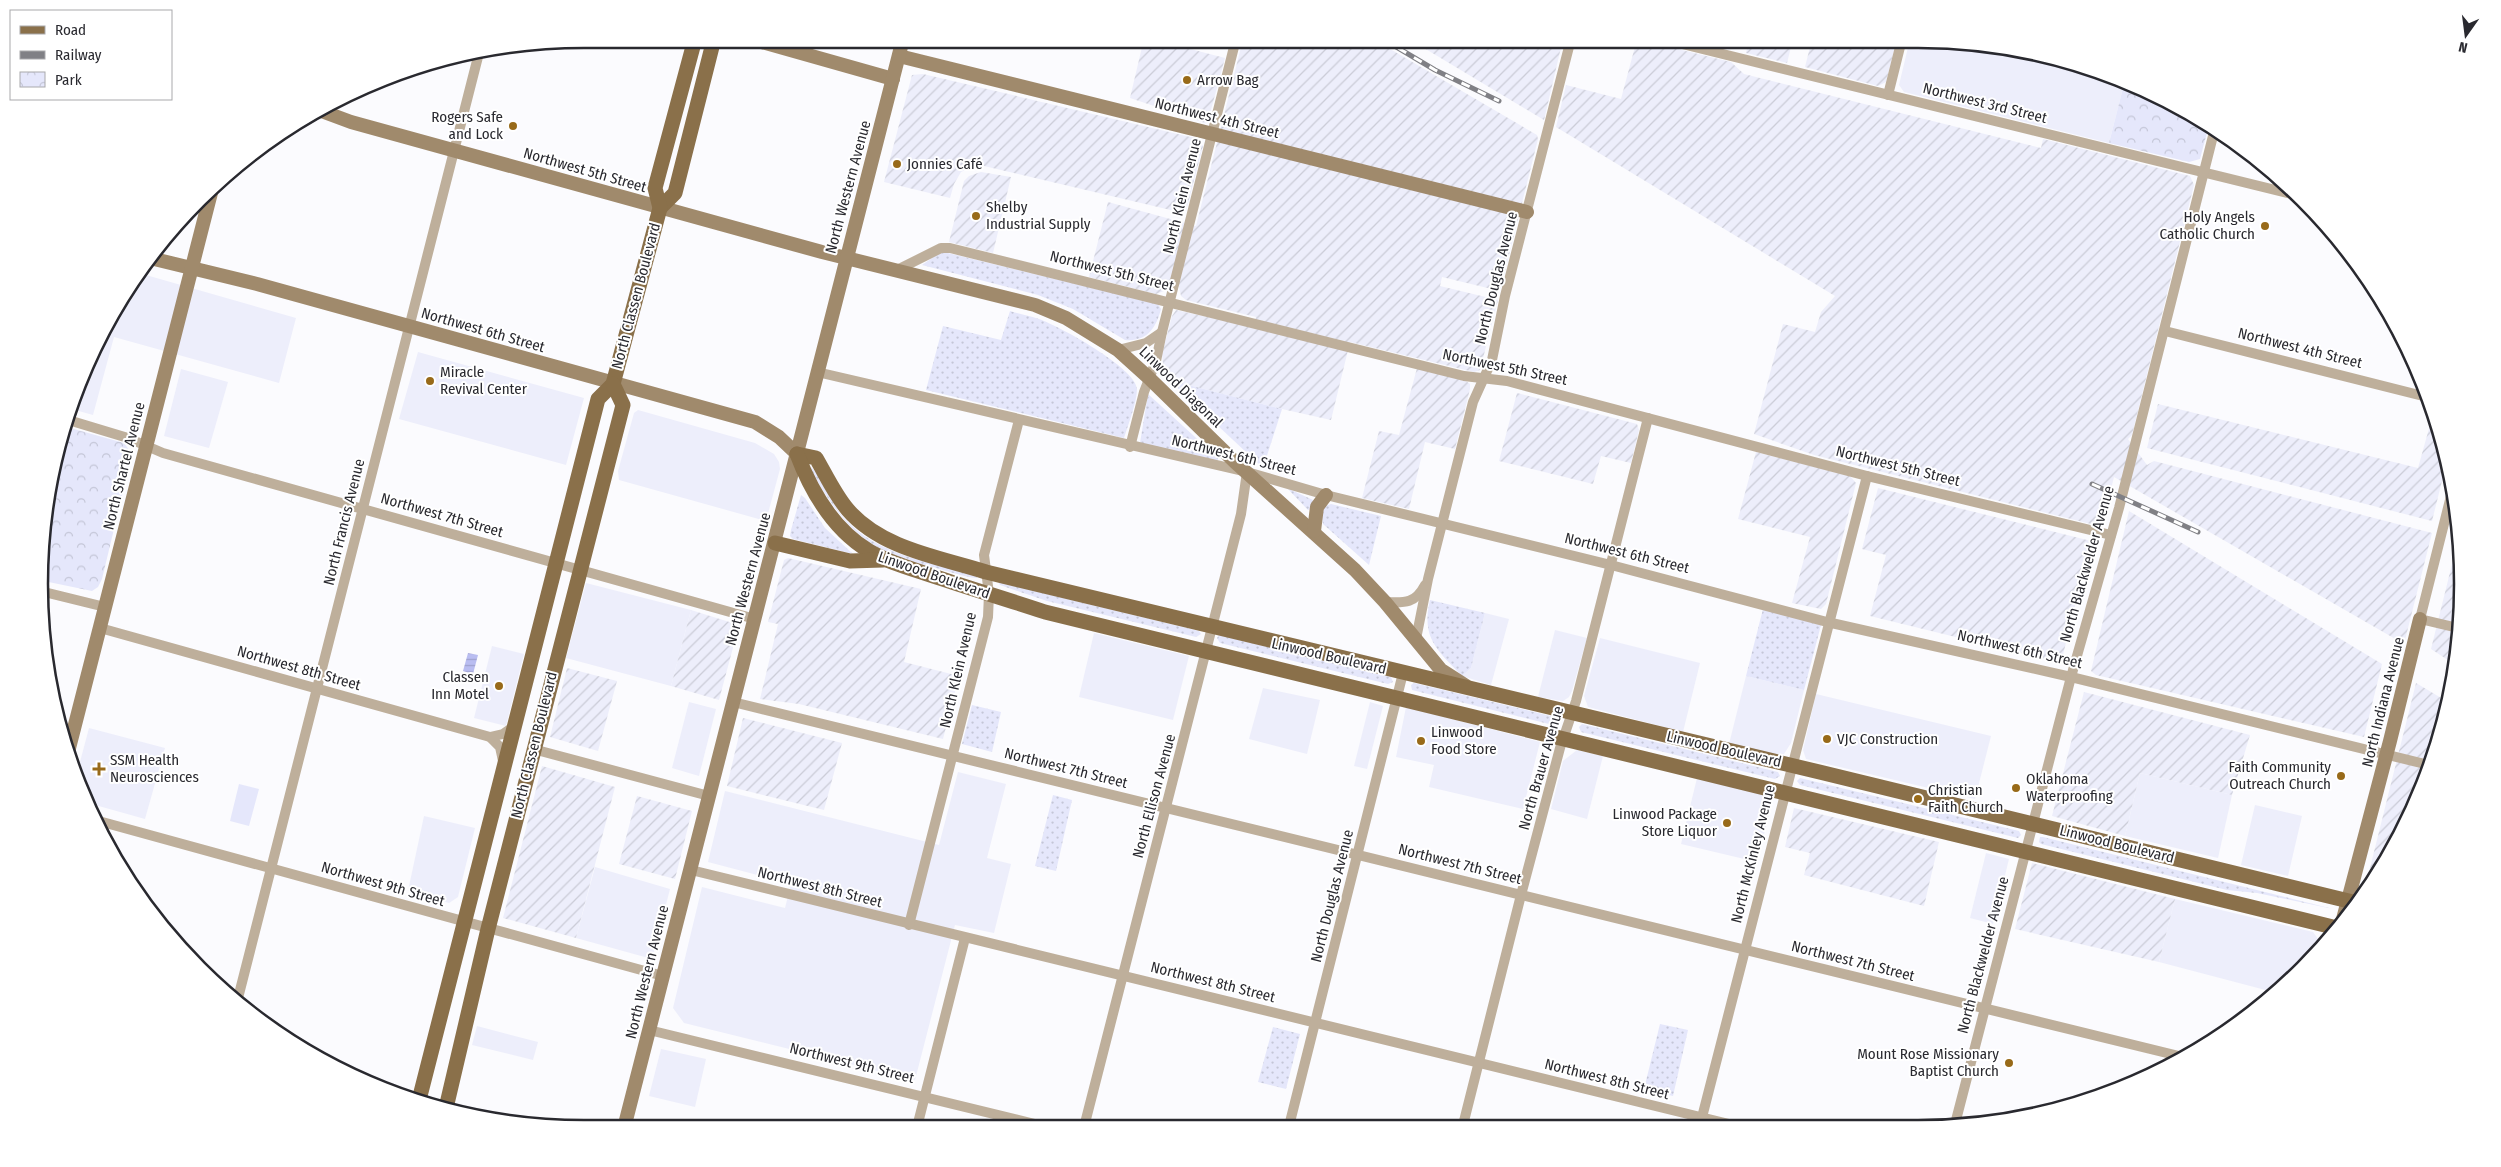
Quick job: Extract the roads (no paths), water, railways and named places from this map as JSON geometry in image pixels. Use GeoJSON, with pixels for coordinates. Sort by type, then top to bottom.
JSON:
{"type":"FeatureCollection","features":[{"type":"Feature","properties":{"kind":"main road","name":"North Classen Boulevard"},"geometry":{"type":"LineString","coordinates":[[660,208],[654,188],[693,48]]}},
{"type":"Feature","properties":{"kind":"main road","name":"North Classen Boulevard"},"geometry":{"type":"LineString","coordinates":[[420,1094],[598,399],[613,384],[660,208],[675,193],[712,48]]}},
{"type":"Feature","properties":{"kind":"main road"},"geometry":{"type":"LineString","coordinates":[[784,48],[893,79]]}},
{"type":"Feature","properties":{"kind":"main road","name":"North Western Avenue"},"geometry":{"type":"LineString","coordinates":[[626,1120],[901,48]]}},
{"type":"Feature","properties":{"kind":"main road","name":"Northwest 4th Street"},"geometry":{"type":"LineString","coordinates":[[899,56],[1527,212]]}},
{"type":"Feature","properties":{"kind":"main road","name":"Northwest 5th Street"},"geometry":{"type":"LineString","coordinates":[[327,113],[352,122],[846,259]]}},
{"type":"Feature","properties":{"kind":"main road","name":"North Shartel Avenue"},"geometry":{"type":"LineString","coordinates":[[71,740],[209,199]]}},
{"type":"Feature","properties":{"kind":"main road","name":"Northwest 6th Street"},"geometry":{"type":"LineString","coordinates":[[156,259],[755,422],[779,437],[797,454]]}},
{"type":"Feature","properties":{"kind":"main road","name":"Linwood Diagonal"},"geometry":{"type":"LineString","coordinates":[[846,259],[1035,305],[1066,318],[1118,350],[1247,472],[1314,532],[1385,602],[1441,670],[1472,690]]}},
{"type":"Feature","properties":{"kind":"main road","name":"North Classen Boulevard"},"geometry":{"type":"LineString","coordinates":[[448,1102],[533,749],[622,405],[613,384]]}},
{"type":"Feature","properties":{"kind":"main road","name":"Linwood Boulevard"},"geometry":{"type":"LineString","coordinates":[[797,454],[807,480],[839,526],[868,551],[888,560],[1045,612],[2329,926]]}},
{"type":"Feature","properties":{"kind":"main road","name":"Linwood Boulevard"},"geometry":{"type":"LineString","coordinates":[[797,454],[816,458],[847,508],[876,534],[905,547],[986,572],[1572,714],[1792,764],[2349,901]]}},
{"type":"Feature","properties":{"kind":"main road"},"geometry":{"type":"LineString","coordinates":[[1314,532],[1317,507],[1326,495]]}},
{"type":"Feature","properties":{"kind":"main road"},"geometry":{"type":"LineString","coordinates":[[774,542],[850,561],[888,560]]}},
{"type":"Feature","properties":{"kind":"main road","name":"North Indiana Avenue"},"geometry":{"type":"LineString","coordinates":[[2355,892],[2420,619]]}},
{"type":"Feature","properties":{"kind":"street","name":"North Klein Avenue"},"geometry":{"type":"LineString","coordinates":[[1130,446],[1159,350],[1169,302],[1234,48]]}},
{"type":"Feature","properties":{"kind":"street","name":"North Douglas Avenue"},"geometry":{"type":"LineString","coordinates":[[1416,639],[1428,579],[1473,402],[1492,360],[1505,296],[1569,48]]}},
{"type":"Feature","properties":{"kind":"street","name":"Northwest 3rd Street"},"geometry":{"type":"LineString","coordinates":[[1698,48],[2283,192]]}},
{"type":"Feature","properties":{"kind":"street"},"geometry":{"type":"LineString","coordinates":[[1888,95],[1900,48]]}},
{"type":"Feature","properties":{"kind":"street","name":"North Francis Avenue"},"geometry":{"type":"LineString","coordinates":[[239,994],[478,58]]}},
{"type":"Feature","properties":{"kind":"street","name":"North Blackwelder Avenue"},"geometry":{"type":"LineString","coordinates":[[1958,1118],[1984,1008],[2034,824],[2071,677],[2165,331],[2213,136]]}},
{"type":"Feature","properties":{"kind":"street","name":"Northwest 5th Street"},"geometry":{"type":"LineString","coordinates":[[895,270],[941,248],[950,248],[1459,374],[1507,381],[1866,476],[2111,535]]}},
{"type":"Feature","properties":{"kind":"street","name":"Northwest 4th Street"},"geometry":{"type":"LineString","coordinates":[[2165,331],[2419,395]]}},
{"type":"Feature","properties":{"kind":"street"},"geometry":{"type":"LineString","coordinates":[[1118,350],[1146,343],[1162,332]]}},
{"type":"Feature","properties":{"kind":"street","name":"Northwest 6th Street"},"geometry":{"type":"LineString","coordinates":[[818,372],[1247,472],[1326,495],[1611,565],[1827,622],[2071,677],[2422,763]]}},
{"type":"Feature","properties":{"kind":"street","name":"North Brauer Avenue"},"geometry":{"type":"LineString","coordinates":[[1465,1120],[1521,895],[1563,738],[1572,714],[1648,418]]}},
{"type":"Feature","properties":{"kind":"street","name":"North Klein Avenue"},"geometry":{"type":"LineString","coordinates":[[909,925],[988,617],[989,594],[984,555],[1019,420]]}},
{"type":"Feature","properties":{"kind":"street","name":"Northwest 7th Street"},"geometry":{"type":"LineString","coordinates":[[73,421],[128,438],[163,453],[755,618]]}},
{"type":"Feature","properties":{"kind":"street","name":"North Ellison Avenue"},"geometry":{"type":"LineString","coordinates":[[1086,1120],[1241,514],[1247,472]]}},
{"type":"Feature","properties":{"kind":"street","name":"North McKinley Avenue"},"geometry":{"type":"LineString","coordinates":[[1700,1120],[1866,476]]}},
{"type":"Feature","properties":{"kind":"street","name":"North Indiana Avenue"},"geometry":{"type":"LineString","coordinates":[[2420,619],[2448,508]]}},
{"type":"Feature","properties":{"kind":"street","name":"North Douglas Avenue"},"geometry":{"type":"LineString","coordinates":[[1385,602],[1408,603],[1413,601],[1428,579]]}},
{"type":"Feature","properties":{"kind":"street"},"geometry":{"type":"LineString","coordinates":[[48,593],[105,608]]}},
{"type":"Feature","properties":{"kind":"street"},"geometry":{"type":"LineString","coordinates":[[2420,619],[2451,626]]}},
{"type":"Feature","properties":{"kind":"street","name":"Northwest 8th Street"},"geometry":{"type":"LineString","coordinates":[[100,628],[490,737]]}},
{"type":"Feature","properties":{"kind":"street","name":"North Douglas Avenue"},"geometry":{"type":"LineString","coordinates":[[1291,1120],[1403,673]]}},
{"type":"Feature","properties":{"kind":"street","name":"Northwest 7th Street"},"geometry":{"type":"LineString","coordinates":[[733,702],[2173,1055]]}},
{"type":"Feature","properties":{"kind":"street"},"geometry":{"type":"LineString","coordinates":[[490,737],[503,734],[513,727]]}},
{"type":"Feature","properties":{"kind":"street"},"geometry":{"type":"LineString","coordinates":[[490,737],[500,747],[504,765]]}},
{"type":"Feature","properties":{"kind":"street"},"geometry":{"type":"LineString","coordinates":[[533,749],[709,796]]}},
{"type":"Feature","properties":{"kind":"street","name":"Northwest 9th Street"},"geometry":{"type":"LineString","coordinates":[[104,822],[663,976]]}},
{"type":"Feature","properties":{"kind":"street","name":"Northwest 8th Street"},"geometry":{"type":"LineString","coordinates":[[690,870],[1480,1063],[1696,1120]]}},
{"type":"Feature","properties":{"kind":"street"},"geometry":{"type":"LineString","coordinates":[[918,1120],[965,938]]}},
{"type":"Feature","properties":{"kind":"street","name":"Northwest 9th Street"},"geometry":{"type":"LineString","coordinates":[[649,1030],[1019,1120]]}},
{"type":"Feature","properties":{"kind":"water"},"geometry":{"type":"Polygon","coordinates":[[[468,653],[478,655],[473,674],[463,671],[468,653]]]}},
{"type":"Feature","properties":{"kind":"railway"},"geometry":{"type":"LineString","coordinates":[[1398,48],[1435,70],[1499,101]]}},
{"type":"Feature","properties":{"kind":"railway"},"geometry":{"type":"LineString","coordinates":[[2092,484],[2198,532]]}},
{"type":"Feature","properties":{"kind":"place","name":"Arrow Bag"},"geometry":{"type":"Point","coordinates":[1187,80]}},
{"type":"Feature","properties":{"kind":"place","name":"Rogers Safe and Lock"},"geometry":{"type":"Point","coordinates":[513,126]}},
{"type":"Feature","properties":{"kind":"place","name":"Jonnies Café"},"geometry":{"type":"Point","coordinates":[897,164]}},
{"type":"Feature","properties":{"kind":"place","name":"Shelby Industrial Supply"},"geometry":{"type":"Point","coordinates":[976,216]}},
{"type":"Feature","properties":{"kind":"place","name":"Holy Angels Catholic Church"},"geometry":{"type":"Point","coordinates":[2265,226]}},
{"type":"Feature","properties":{"kind":"place","name":"Miracle Revival Center"},"geometry":{"type":"Point","coordinates":[430,381]}},
{"type":"Feature","properties":{"kind":"place","name":"Classen Inn Motel"},"geometry":{"type":"Point","coordinates":[499,686]}},
{"type":"Feature","properties":{"kind":"place","name":"VJC Construction"},"geometry":{"type":"Point","coordinates":[1827,739]}},
{"type":"Feature","properties":{"kind":"place","name":"Linwood Food Store"},"geometry":{"type":"Point","coordinates":[1421,741]}},
{"type":"Feature","properties":{"kind":"place","name":"SSM Health Neurosciences"},"geometry":{"type":"Point","coordinates":[99,769]}},
{"type":"Feature","properties":{"kind":"place","name":"Faith Community Outreach Church"},"geometry":{"type":"Point","coordinates":[2341,776]}},
{"type":"Feature","properties":{"kind":"place","name":"Oklahoma Waterproofing"},"geometry":{"type":"Point","coordinates":[2016,788]}},
{"type":"Feature","properties":{"kind":"place","name":"Christian Faith Church"},"geometry":{"type":"Point","coordinates":[1918,799]}},
{"type":"Feature","properties":{"kind":"place","name":"Linwood Package Store Liquor"},"geometry":{"type":"Point","coordinates":[1727,823]}},
{"type":"Feature","properties":{"kind":"place","name":"Mount Rose Missionary Baptist Church"},"geometry":{"type":"Point","coordinates":[2009,1063]}}]}
